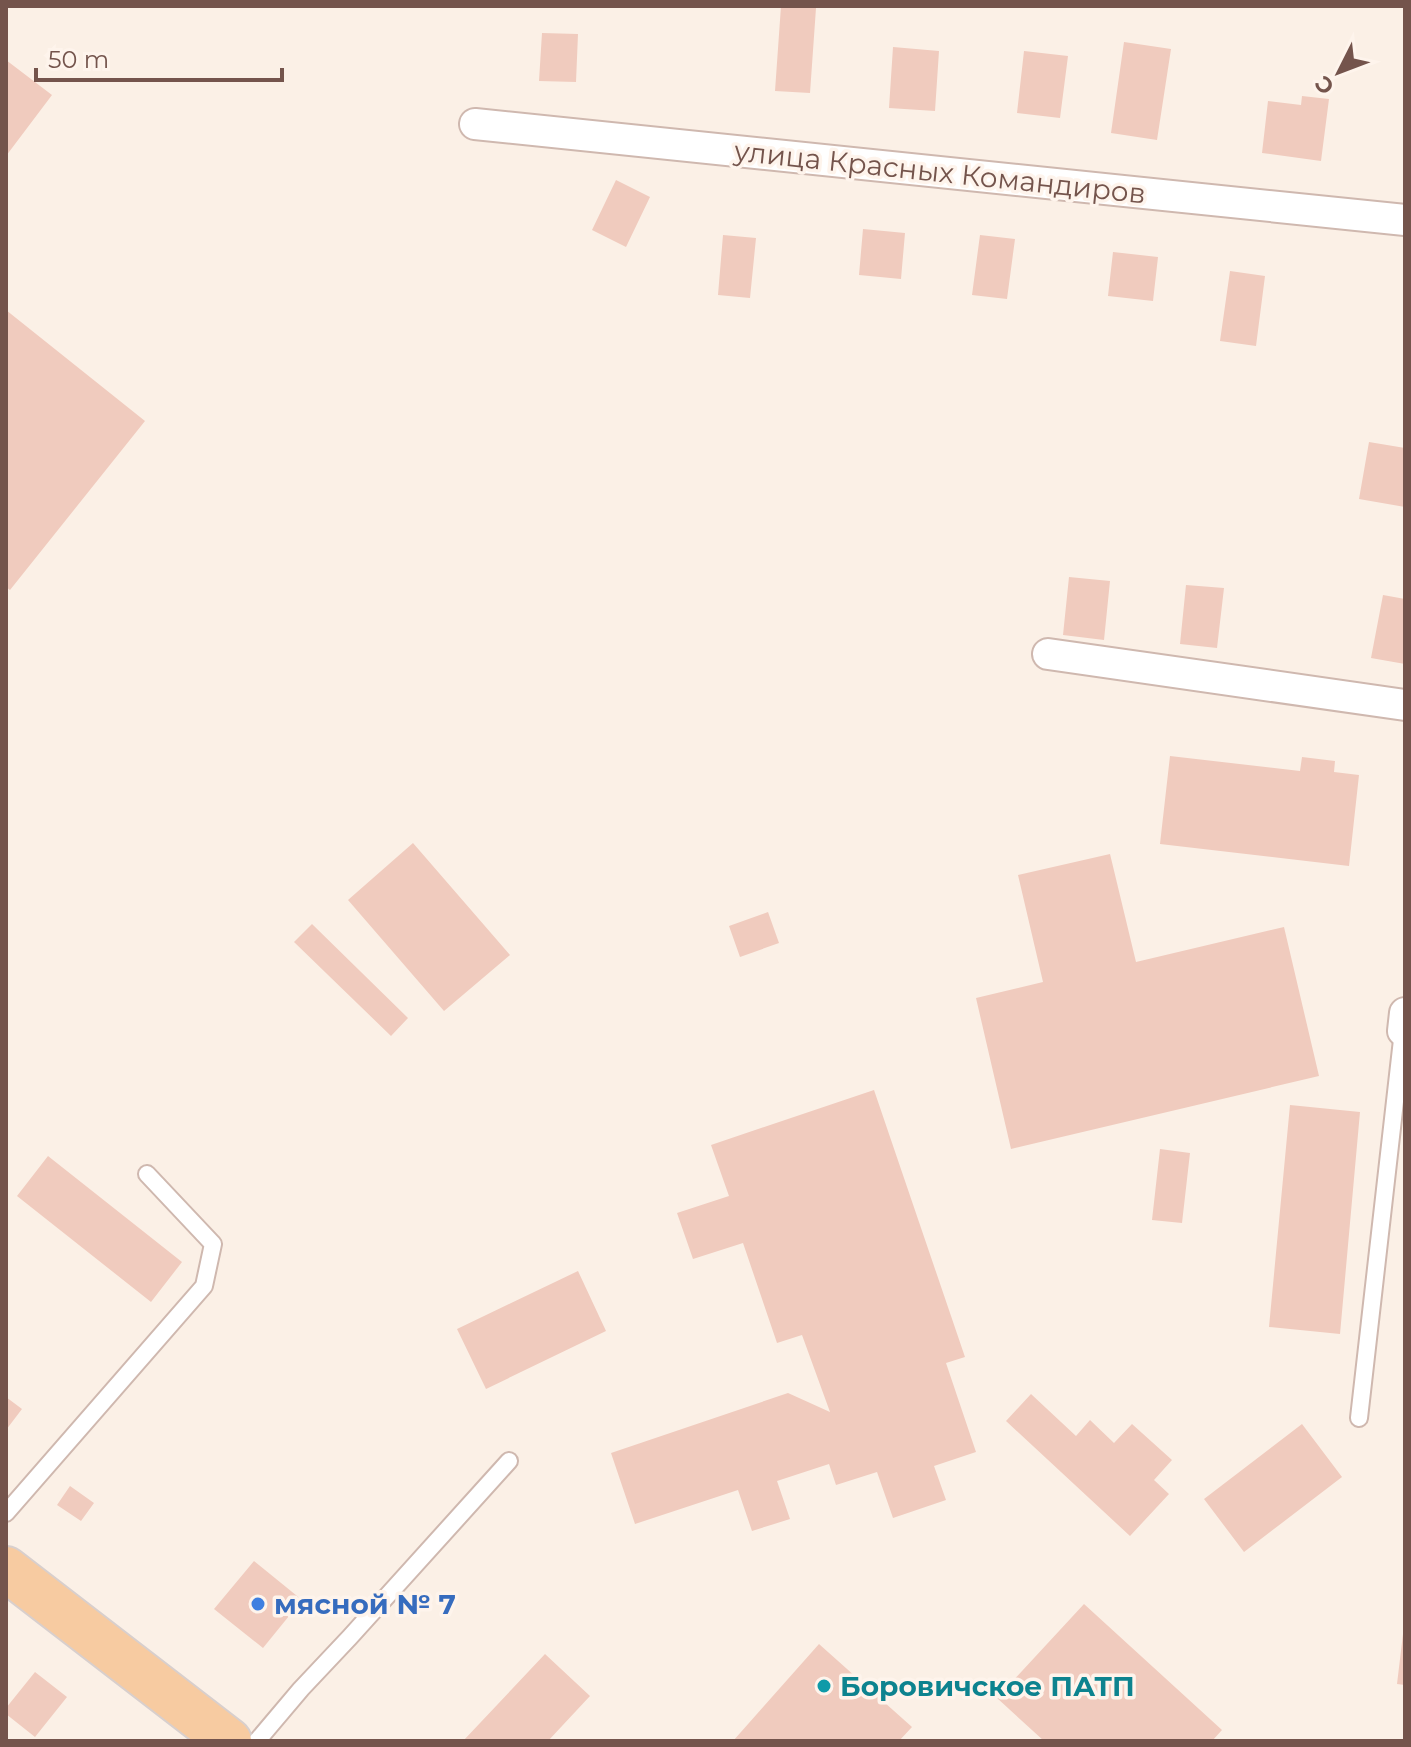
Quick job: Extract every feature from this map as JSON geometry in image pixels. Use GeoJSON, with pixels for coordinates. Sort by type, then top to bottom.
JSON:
{"type":"FeatureCollection","features":[{"type":"Feature","properties":{"kind":"main road"},"geometry":{"type":"LineString","coordinates":[[6,1569],[229,1741]]}},
{"type":"Feature","properties":{"kind":"street","name":"улица Красных Командиров"},"geometry":{"type":"LineString","coordinates":[[475,124],[1405,220]]}},
{"type":"Feature","properties":{"kind":"street"},"geometry":{"type":"LineString","coordinates":[[1048,654],[1405,705]]}},
{"type":"Feature","properties":{"kind":"lane"},"geometry":{"type":"LineString","coordinates":[[1359,1418],[1404,1022]]}},
{"type":"Feature","properties":{"kind":"lane"},"geometry":{"type":"LineString","coordinates":[[6,1513],[204,1286],[213,1244],[147,1174]]}},
{"type":"Feature","properties":{"kind":"lane"},"geometry":{"type":"LineString","coordinates":[[257,1741],[509,1461]]}},
{"type":"Feature","properties":{"kind":"building"},"geometry":{"type":"Polygon","coordinates":[[[781,6],[816,8],[810,93],[775,91],[781,6]]]}},
{"type":"Feature","properties":{"kind":"building"},"geometry":{"type":"Polygon","coordinates":[[[542,33],[578,34],[576,82],[539,81],[542,33]]]}},
{"type":"Feature","properties":{"kind":"building"},"geometry":{"type":"Polygon","coordinates":[[[1124,42],[1171,49],[1157,140],[1111,133],[1124,42]]]}},
{"type":"Feature","properties":{"kind":"building"},"geometry":{"type":"Polygon","coordinates":[[[893,47],[939,51],[935,111],[889,108],[893,47]]]}},
{"type":"Feature","properties":{"kind":"building"},"geometry":{"type":"Polygon","coordinates":[[[1024,51],[1068,56],[1060,118],[1017,113],[1024,51]]]}},
{"type":"Feature","properties":{"kind":"building"},"geometry":{"type":"Polygon","coordinates":[[[6,60],[52,95],[6,156],[6,60]]]}},
{"type":"Feature","properties":{"kind":"building"},"geometry":{"type":"Polygon","coordinates":[[[1302,96],[1329,99],[1321,161],[1262,153],[1268,101],[1301,105],[1302,96]]]}},
{"type":"Feature","properties":{"kind":"building"},"geometry":{"type":"Polygon","coordinates":[[[616,180],[650,197],[626,247],[592,230],[616,180]]]}},
{"type":"Feature","properties":{"kind":"building"},"geometry":{"type":"Polygon","coordinates":[[[863,229],[905,233],[901,279],[859,275],[863,229]]]}},
{"type":"Feature","properties":{"kind":"building"},"geometry":{"type":"Polygon","coordinates":[[[723,235],[756,238],[750,298],[718,295],[723,235]]]}},
{"type":"Feature","properties":{"kind":"building"},"geometry":{"type":"Polygon","coordinates":[[[980,235],[1015,239],[1007,299],[972,295],[980,235]]]}},
{"type":"Feature","properties":{"kind":"building"},"geometry":{"type":"Polygon","coordinates":[[[1113,252],[1158,257],[1153,301],[1108,296],[1113,252]]]}},
{"type":"Feature","properties":{"kind":"building"},"geometry":{"type":"Polygon","coordinates":[[[1230,271],[1265,276],[1256,346],[1220,341],[1230,271]]]}},
{"type":"Feature","properties":{"kind":"building"},"geometry":{"type":"Polygon","coordinates":[[[6,310],[145,421],[10,590],[6,587],[6,310]]]}},
{"type":"Feature","properties":{"kind":"building"},"geometry":{"type":"Polygon","coordinates":[[[1369,442],[1405,448],[1405,507],[1359,499],[1369,442]]]}},
{"type":"Feature","properties":{"kind":"building"},"geometry":{"type":"Polygon","coordinates":[[[1069,577],[1110,581],[1104,640],[1063,635],[1069,577]]]}},
{"type":"Feature","properties":{"kind":"building"},"geometry":{"type":"Polygon","coordinates":[[[1186,585],[1224,588],[1217,648],[1180,644],[1186,585]]]}},
{"type":"Feature","properties":{"kind":"building"},"geometry":{"type":"Polygon","coordinates":[[[1383,595],[1405,599],[1405,664],[1371,658],[1383,595]]]}},
{"type":"Feature","properties":{"kind":"building"},"geometry":{"type":"Polygon","coordinates":[[[1170,756],[1300,771],[1302,757],[1335,761],[1334,772],[1359,775],[1349,866],[1160,844],[1170,756]]]}},
{"type":"Feature","properties":{"kind":"building"},"geometry":{"type":"Polygon","coordinates":[[[413,843],[510,955],[444,1011],[348,900],[413,843]]]}},
{"type":"Feature","properties":{"kind":"building"},"geometry":{"type":"Polygon","coordinates":[[[1110,854],[1136,962],[1284,927],[1319,1076],[1011,1149],[976,998],[1043,982],[1018,875],[1110,854]]]}},
{"type":"Feature","properties":{"kind":"building"},"geometry":{"type":"Polygon","coordinates":[[[768,912],[779,943],[740,957],[729,926],[768,912]]]}},
{"type":"Feature","properties":{"kind":"building"},"geometry":{"type":"Polygon","coordinates":[[[312,924],[408,1018],[391,1036],[294,942],[312,924]]]}},
{"type":"Feature","properties":{"kind":"building"},"geometry":{"type":"Polygon","coordinates":[[[874,1090],[965,1357],[946,1363],[976,1452],[934,1466],[946,1500],[893,1518],[877,1472],[836,1485],[829,1464],[777,1481],[790,1519],[752,1531],[738,1490],[635,1524],[611,1453],[788,1393],[830,1412],[802,1335],[777,1343],[743,1243],[693,1259],[677,1213],[729,1196],[711,1145],[874,1090]]]}},
{"type":"Feature","properties":{"kind":"building"},"geometry":{"type":"Polygon","coordinates":[[[1290,1105],[1360,1112],[1340,1334],[1269,1327],[1290,1105]]]}},
{"type":"Feature","properties":{"kind":"building"},"geometry":{"type":"Polygon","coordinates":[[[1160,1149],[1190,1153],[1182,1223],[1152,1220],[1160,1149]]]}},
{"type":"Feature","properties":{"kind":"building"},"geometry":{"type":"Polygon","coordinates":[[[48,1156],[182,1262],[151,1302],[17,1196],[48,1156]]]}},
{"type":"Feature","properties":{"kind":"building"},"geometry":{"type":"Polygon","coordinates":[[[578,1271],[606,1331],[486,1389],[457,1329],[578,1271]]]}},
{"type":"Feature","properties":{"kind":"building"},"geometry":{"type":"Polygon","coordinates":[[[1031,1394],[1076,1436],[1090,1420],[1114,1443],[1132,1424],[1172,1460],[1154,1480],[1169,1494],[1130,1536],[1006,1421],[1031,1394]]]}},
{"type":"Feature","properties":{"kind":"building"},"geometry":{"type":"Polygon","coordinates":[[[6,1397],[22,1409],[6,1430],[6,1397]]]}},
{"type":"Feature","properties":{"kind":"building"},"geometry":{"type":"Polygon","coordinates":[[[1302,1424],[1342,1477],[1244,1552],[1204,1499],[1302,1424]]]}},
{"type":"Feature","properties":{"kind":"building"},"geometry":{"type":"Polygon","coordinates":[[[70,1486],[94,1503],[81,1521],[57,1505],[70,1486]]]}},
{"type":"Feature","properties":{"kind":"building","name":"мясной № 7"},"geometry":{"type":"Polygon","coordinates":[[[254,1561],[302,1600],[263,1648],[214,1609],[254,1561]]]}},
{"type":"Feature","properties":{"kind":"building"},"geometry":{"type":"Polygon","coordinates":[[[1084,1604],[1222,1730],[1212,1741],[1044,1741],[997,1698],[1084,1604]]]}},
{"type":"Feature","properties":{"kind":"building"},"geometry":{"type":"Polygon","coordinates":[[[1405,1635],[1405,1685],[1397,1684],[1405,1635]]]}},
{"type":"Feature","properties":{"kind":"building","name":"Боровичское ПАТП"},"geometry":{"type":"Polygon","coordinates":[[[819,1644],[912,1727],[899,1741],[733,1741],[819,1644]]]}},
{"type":"Feature","properties":{"kind":"building"},"geometry":{"type":"Polygon","coordinates":[[[545,1654],[590,1696],[548,1741],[463,1741],[545,1654]]]}},
{"type":"Feature","properties":{"kind":"building"},"geometry":{"type":"Polygon","coordinates":[[[35,1672],[67,1697],[35,1737],[6,1714],[6,1708],[35,1672]]]}},
{"type":"Feature","properties":{"kind":"place","name":"мясной № 7"},"geometry":{"type":"Point","coordinates":[258,1604]}},
{"type":"Feature","properties":{"kind":"place","name":"Боровичское ПАТП"},"geometry":{"type":"Point","coordinates":[824,1686]}}]}
